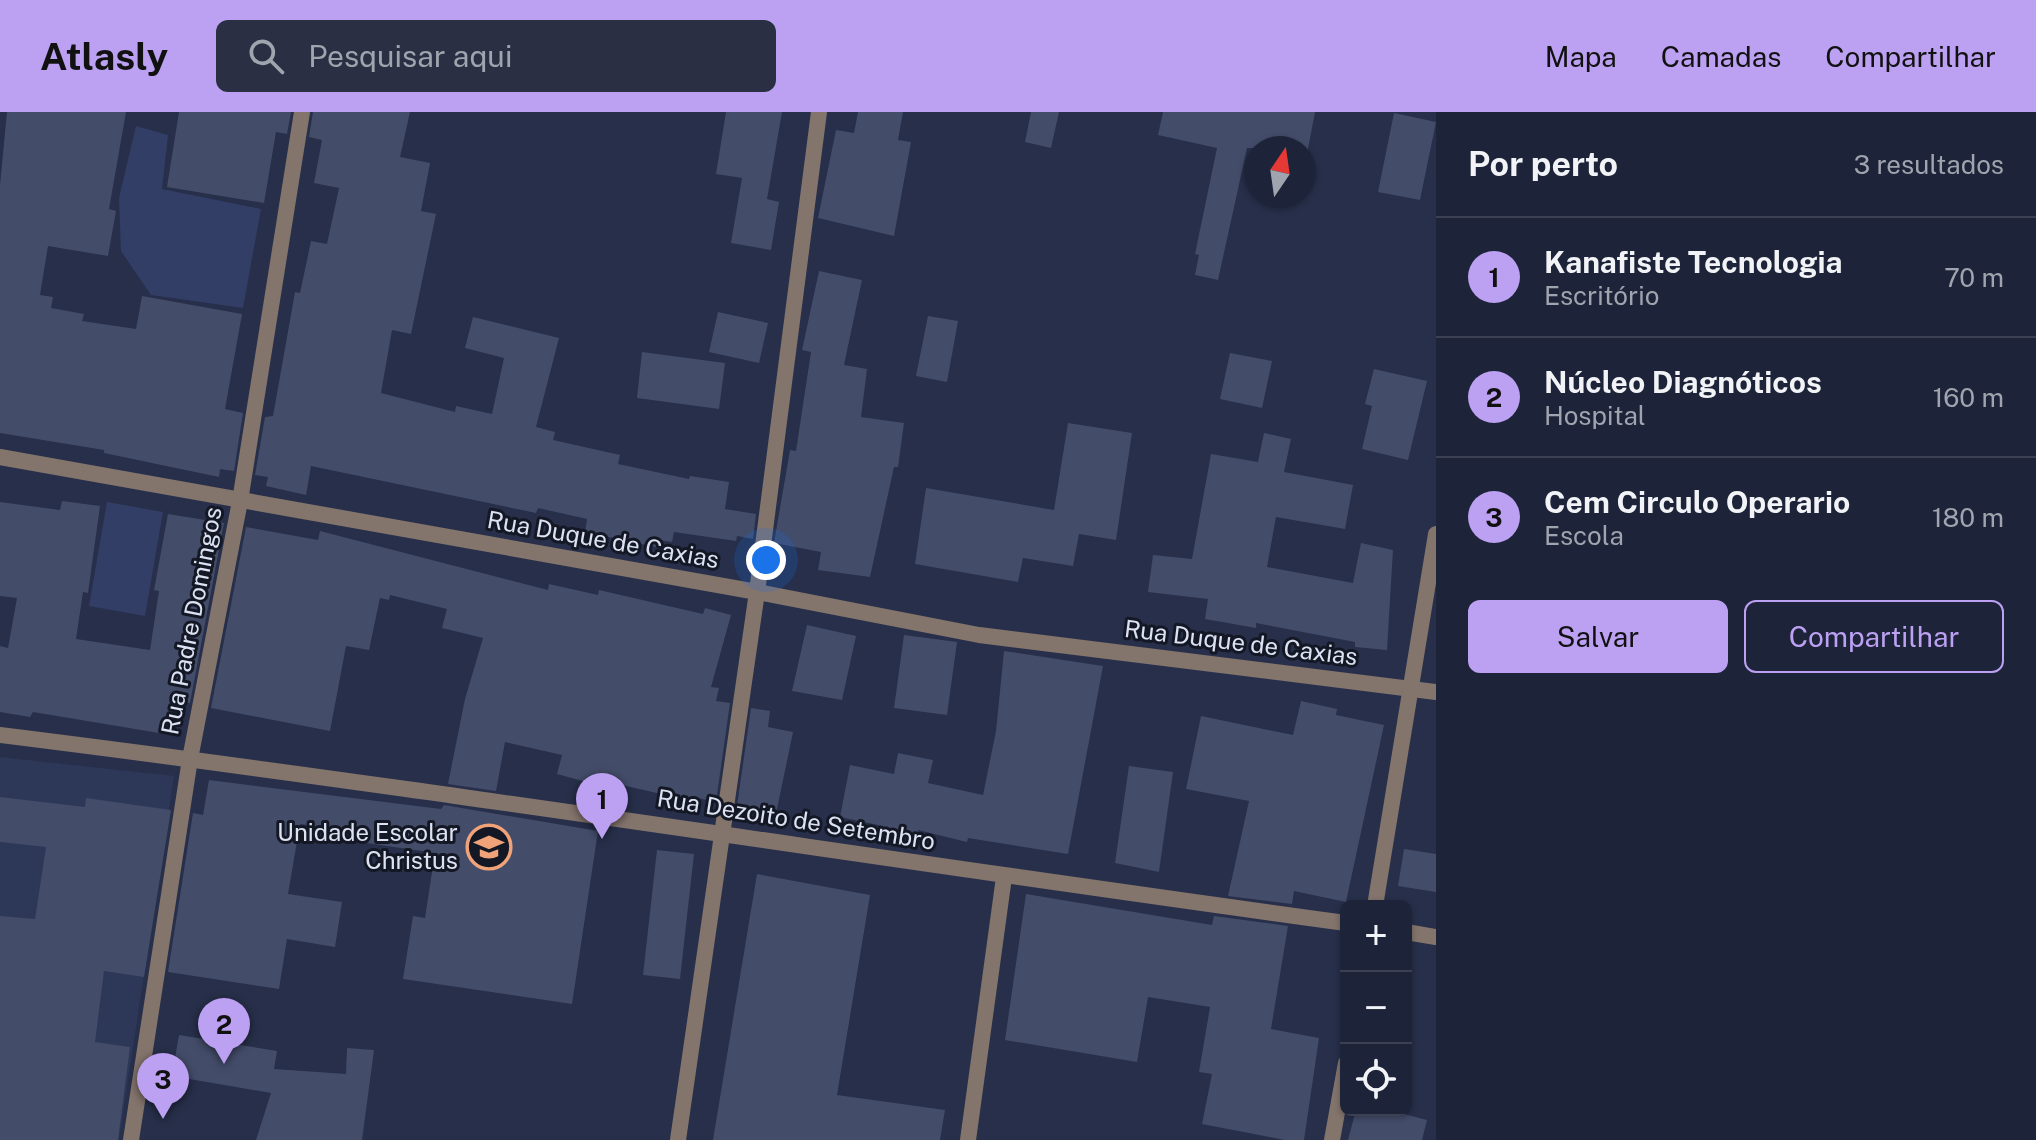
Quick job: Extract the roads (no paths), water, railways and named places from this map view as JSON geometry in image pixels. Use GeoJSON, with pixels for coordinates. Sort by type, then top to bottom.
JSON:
{"type":"FeatureCollection","features":[{"type":"Feature","properties":{"kind":"street","name":"Rua Padre Domingos"},"geometry":{"type":"LineString","coordinates":[[131,1140],[190,759],[240,501],[302,112]]}},
{"type":"Feature","properties":{"kind":"street"},"geometry":{"type":"LineString","coordinates":[[678,1140],[757,592],[819,112]]}},
{"type":"Feature","properties":{"kind":"street","name":"Rua Duque de Caxias"},"geometry":{"type":"LineString","coordinates":[[0,457],[757,592],[979,635],[1436,692]]}},
{"type":"Feature","properties":{"kind":"street"},"geometry":{"type":"LineString","coordinates":[[1376,900],[1436,534]]}},
{"type":"Feature","properties":{"kind":"street","name":"Rua Dezoito de Setembro"},"geometry":{"type":"LineString","coordinates":[[0,735],[722,832],[1004,877],[1340,922]]}},
{"type":"Feature","properties":{"kind":"street"},"geometry":{"type":"LineString","coordinates":[[968,1140],[1004,877]]}},
{"type":"Feature","properties":{"kind":"street"},"geometry":{"type":"LineString","coordinates":[[1412,933],[1436,937]]}},
{"type":"Feature","properties":{"kind":"street"},"geometry":{"type":"LineString","coordinates":[[1332,1140],[1340,1096]]}},
{"type":"Feature","properties":{"kind":"place","name":"Kanafiste Tecnologia"},"geometry":{"type":"Point","coordinates":[602,839]}},
{"type":"Feature","properties":{"kind":"place","name":"Unidade Escolar Christus"},"geometry":{"type":"Point","coordinates":[489,847]}},
{"type":"Feature","properties":{"kind":"place","name":"Núcleo Diagnóticos"},"geometry":{"type":"Point","coordinates":[224,1064]}},
{"type":"Feature","properties":{"kind":"place","name":"Cem Circulo Operario"},"geometry":{"type":"Point","coordinates":[163,1119]}}]}
